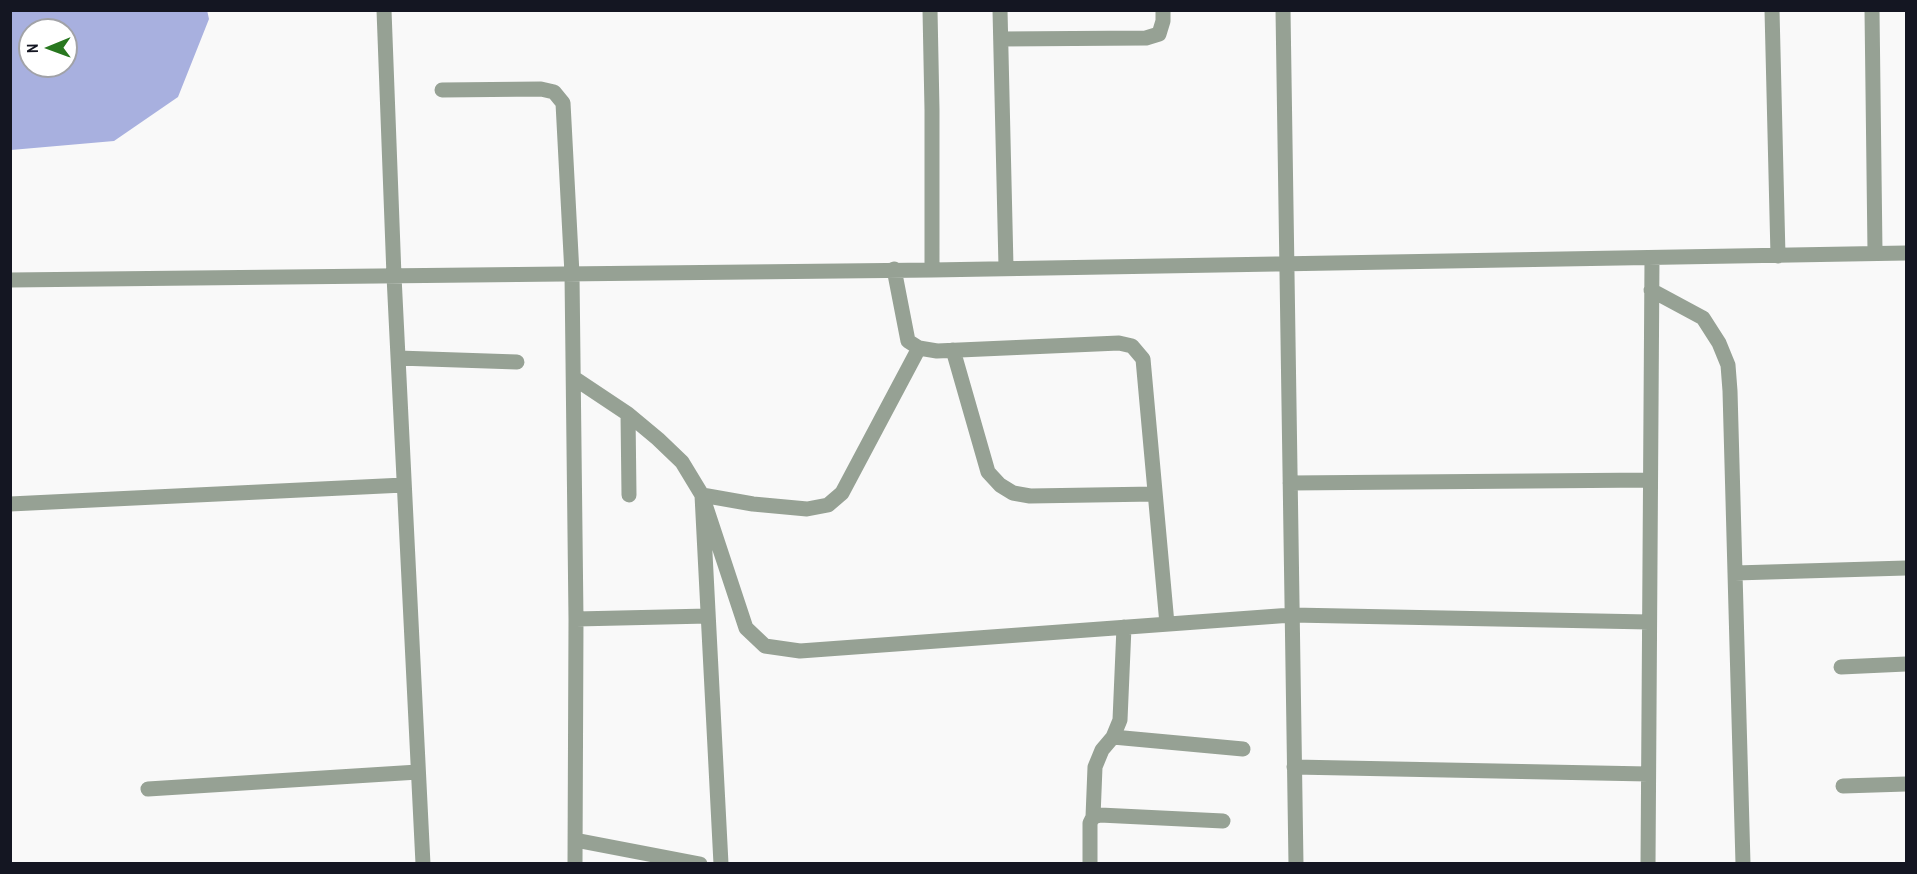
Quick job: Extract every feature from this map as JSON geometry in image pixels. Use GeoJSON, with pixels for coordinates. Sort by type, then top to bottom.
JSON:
{"type":"FeatureCollection","features":[{"type":"Feature","properties":{"kind":"street"},"geometry":{"type":"LineString","coordinates":[[384,10],[394,276],[423,864]]}},
{"type":"Feature","properties":{"kind":"street"},"geometry":{"type":"LineString","coordinates":[[930,10],[932,270]]}},
{"type":"Feature","properties":{"kind":"street"},"geometry":{"type":"LineString","coordinates":[[1000,10],[1006,267]]}},
{"type":"Feature","properties":{"kind":"street"},"geometry":{"type":"LineString","coordinates":[[1001,39],[1146,38],[1159,34],[1163,21],[1162,10]]}},
{"type":"Feature","properties":{"kind":"street"},"geometry":{"type":"LineString","coordinates":[[1283,10],[1296,864]]}},
{"type":"Feature","properties":{"kind":"street"},"geometry":{"type":"LineString","coordinates":[[1772,10],[1778,256]]}},
{"type":"Feature","properties":{"kind":"street"},"geometry":{"type":"LineString","coordinates":[[1872,10],[1875,252]]}},
{"type":"Feature","properties":{"kind":"street"},"geometry":{"type":"LineString","coordinates":[[442,90],[541,89],[554,92],[563,104],[572,274],[576,618],[575,864]]}},
{"type":"Feature","properties":{"kind":"street"},"geometry":{"type":"LineString","coordinates":[[10,280],[932,270],[1906,253]]}},
{"type":"Feature","properties":{"kind":"street"},"geometry":{"type":"LineString","coordinates":[[1648,864],[1652,258]]}},
{"type":"Feature","properties":{"kind":"street"},"geometry":{"type":"LineString","coordinates":[[894,269],[908,341],[919,348],[937,351],[1119,342],[1132,346],[1143,359],[1167,624]]}},
{"type":"Feature","properties":{"kind":"street"},"geometry":{"type":"LineString","coordinates":[[1651,290],[1702,318],[1719,343],[1728,366],[1731,391],[1743,864]]}},
{"type":"Feature","properties":{"kind":"street"},"geometry":{"type":"LineString","coordinates":[[702,495],[753,504],[807,509],[828,505],[842,493],[919,348]]}},
{"type":"Feature","properties":{"kind":"street"},"geometry":{"type":"LineString","coordinates":[[953,350],[988,472],[1000,485],[1013,493],[1030,496],[1155,494]]}},
{"type":"Feature","properties":{"kind":"street"},"geometry":{"type":"LineString","coordinates":[[398,358],[517,362]]}},
{"type":"Feature","properties":{"kind":"street"},"geometry":{"type":"LineString","coordinates":[[573,378],[628,414],[682,462],[702,495],[746,628],[765,646],[800,651],[1292,615],[1649,622]]}},
{"type":"Feature","properties":{"kind":"street"},"geometry":{"type":"LineString","coordinates":[[628,414],[629,495]]}},
{"type":"Feature","properties":{"kind":"street"},"geometry":{"type":"LineString","coordinates":[[1290,483],[1650,480]]}},
{"type":"Feature","properties":{"kind":"street"},"geometry":{"type":"LineString","coordinates":[[10,504],[404,485]]}},
{"type":"Feature","properties":{"kind":"street"},"geometry":{"type":"LineString","coordinates":[[702,495],[721,864]]}},
{"type":"Feature","properties":{"kind":"street"},"geometry":{"type":"LineString","coordinates":[[1735,573],[1906,568]]}},
{"type":"Feature","properties":{"kind":"street"},"geometry":{"type":"LineString","coordinates":[[576,618],[708,616]]}},
{"type":"Feature","properties":{"kind":"street"},"geometry":{"type":"LineString","coordinates":[[1090,864],[1090,823],[1093,817],[1095,767],[1102,750],[1113,737],[1120,720],[1124,627]]}},
{"type":"Feature","properties":{"kind":"street"},"geometry":{"type":"LineString","coordinates":[[1842,667],[1906,664]]}},
{"type":"Feature","properties":{"kind":"street"},"geometry":{"type":"LineString","coordinates":[[1113,737],[1243,749]]}},
{"type":"Feature","properties":{"kind":"street"},"geometry":{"type":"LineString","coordinates":[[1294,768],[1648,774]]}},
{"type":"Feature","properties":{"kind":"street"},"geometry":{"type":"LineString","coordinates":[[148,789],[418,772]]}},
{"type":"Feature","properties":{"kind":"street"},"geometry":{"type":"LineString","coordinates":[[1843,786],[1906,784]]}},
{"type":"Feature","properties":{"kind":"street"},"geometry":{"type":"LineString","coordinates":[[1093,817],[1100,815],[1223,820]]}},
{"type":"Feature","properties":{"kind":"street"},"geometry":{"type":"LineString","coordinates":[[574,840],[700,864]]}},
{"type":"Feature","properties":{"kind":"water"},"geometry":{"type":"Polygon","coordinates":[[[11,10],[207,10],[209,19],[178,97],[114,141],[11,150],[11,10]]]}}]}
